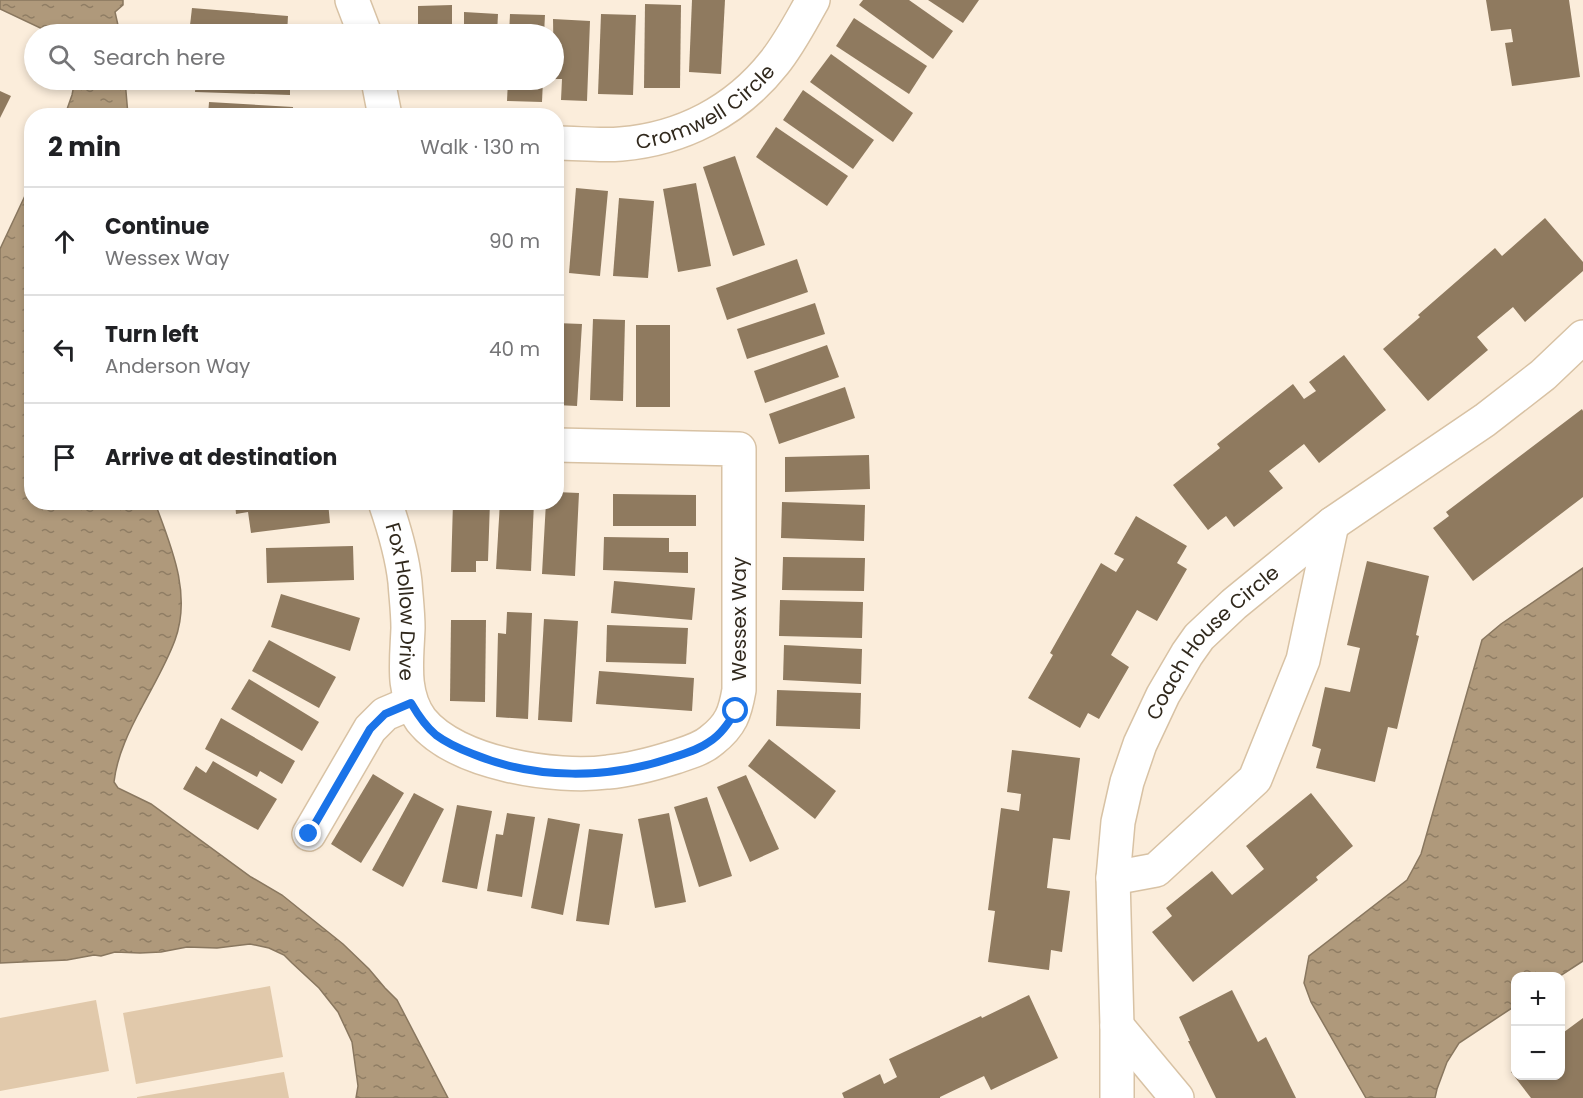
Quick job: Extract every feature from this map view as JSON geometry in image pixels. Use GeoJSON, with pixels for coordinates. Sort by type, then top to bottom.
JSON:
{"type":"FeatureCollection","features":[{"type":"Feature","properties":{"kind":"street"},"geometry":{"type":"LineString","coordinates":[[352,0],[361,24]]}},
{"type":"Feature","properties":{"kind":"street","name":"Cromwell Circle"},"geometry":{"type":"LineString","coordinates":[[564,143],[619,144],[647,140],[664,137],[707,120],[745,95],[761,79],[789,42],[813,0]]}},
{"type":"Feature","properties":{"kind":"street"},"geometry":{"type":"LineString","coordinates":[[380,90],[383,108]]}},
{"type":"Feature","properties":{"kind":"street","name":"Coach House Circle"},"geometry":{"type":"LineString","coordinates":[[1117,1098],[1113,878],[1118,822],[1127,782],[1140,744],[1162,695],[1187,654],[1199,638],[1234,604],[1332,524],[1485,420],[1543,375],[1583,337]]}},
{"type":"Feature","properties":{"kind":"street","name":"Wessex Way"},"geometry":{"type":"LineString","coordinates":[[411,703],[421,719],[435,734],[451,745],[501,764],[543,772],[587,774],[651,765],[691,751],[711,742],[736,711],[739,690],[739,448],[564,445]]}},
{"type":"Feature","properties":{"kind":"street","name":"Fox Hollow Drive"},"geometry":{"type":"LineString","coordinates":[[388,510],[395,532],[404,579],[408,627],[405,671],[411,703]]}},
{"type":"Feature","properties":{"kind":"street"},"geometry":{"type":"LineString","coordinates":[[1113,878],[1156,870],[1255,779],[1303,660],[1332,524]]}},
{"type":"Feature","properties":{"kind":"street"},"geometry":{"type":"LineString","coordinates":[[309,834],[370,729],[385,714],[411,703]]}},
{"type":"Feature","properties":{"kind":"street"},"geometry":{"type":"LineString","coordinates":[[1117,1026],[1177,1098]]}},
{"type":"Feature","properties":{"kind":"shaded area"},"geometry":{"type":"Polygon","coordinates":[[[270,986],[283,1057],[136,1084],[123,1013],[270,986]]]}},
{"type":"Feature","properties":{"kind":"shaded area"},"geometry":{"type":"Polygon","coordinates":[[[96,1000],[109,1071],[0,1091],[0,1018],[96,1000]]]}},
{"type":"Feature","properties":{"kind":"shaded area"},"geometry":{"type":"Polygon","coordinates":[[[284,1072],[289,1098],[137,1098],[137,1097],[284,1072]]]}},
{"type":"Feature","properties":{"kind":"water"},"geometry":{"type":"Polygon","coordinates":[[[0,0],[123,0],[123,5],[115,12],[118,24],[32,24],[0,9],[0,0]]]}},
{"type":"Feature","properties":{"kind":"water"},"geometry":{"type":"Polygon","coordinates":[[[73,90],[126,90],[127,108],[67,108],[73,90]]]}},
{"type":"Feature","properties":{"kind":"water"},"geometry":{"type":"Polygon","coordinates":[[[24,198],[24,510],[158,510],[177,570],[181,605],[180,623],[175,640],[133,723],[118,762],[114,782],[118,788],[151,804],[251,877],[282,895],[343,944],[397,1000],[448,1098],[356,1098],[358,1086],[352,1042],[338,1012],[319,988],[284,955],[269,948],[250,944],[217,948],[187,947],[161,952],[115,952],[67,960],[0,963],[0,249],[24,198]]]}},
{"type":"Feature","properties":{"kind":"water"},"geometry":{"type":"Polygon","coordinates":[[[1583,568],[1583,961],[1565,973],[1511,972],[1511,1009],[1459,1043],[1447,1062],[1435,1098],[1366,1098],[1311,1002],[1304,983],[1309,956],[1407,880],[1421,854],[1482,640],[1501,624],[1583,568]]]}},
{"type":"Feature","properties":{"kind":"building"},"geometry":{"type":"Polygon","coordinates":[[[692,0],[725,0],[721,74],[689,72],[692,0]]]}},
{"type":"Feature","properties":{"kind":"building"},"geometry":{"type":"Polygon","coordinates":[[[863,0],[909,0],[953,31],[933,59],[859,5],[863,0]]]}},
{"type":"Feature","properties":{"kind":"building"},"geometry":{"type":"Polygon","coordinates":[[[928,0],[979,0],[963,23],[928,0]]]}},
{"type":"Feature","properties":{"kind":"building"},"geometry":{"type":"Polygon","coordinates":[[[1486,0],[1569,0],[1580,77],[1512,86],[1505,43],[1513,42],[1511,29],[1491,31],[1486,0]]]}},
{"type":"Feature","properties":{"kind":"building"},"geometry":{"type":"Polygon","coordinates":[[[645,4],[681,5],[680,88],[644,88],[645,4]]]}},
{"type":"Feature","properties":{"kind":"building"},"geometry":{"type":"Polygon","coordinates":[[[452,5],[452,24],[418,24],[418,6],[452,5]]]}},
{"type":"Feature","properties":{"kind":"building"},"geometry":{"type":"Polygon","coordinates":[[[192,8],[288,16],[288,24],[190,24],[192,8]]]}},
{"type":"Feature","properties":{"kind":"building"},"geometry":{"type":"Polygon","coordinates":[[[464,12],[498,14],[498,24],[464,24],[464,12]]]}},
{"type":"Feature","properties":{"kind":"building"},"geometry":{"type":"Polygon","coordinates":[[[510,14],[545,15],[545,24],[510,24],[510,14]]]}},
{"type":"Feature","properties":{"kind":"building"},"geometry":{"type":"Polygon","coordinates":[[[601,14],[636,15],[633,95],[598,94],[601,14]]]}},
{"type":"Feature","properties":{"kind":"building"},"geometry":{"type":"Polygon","coordinates":[[[854,18],[927,66],[909,94],[836,46],[854,18]]]}},
{"type":"Feature","properties":{"kind":"building"},"geometry":{"type":"Polygon","coordinates":[[[553,19],[590,21],[587,101],[561,100],[561,90],[564,90],[564,24],[553,24],[553,19]]]}},
{"type":"Feature","properties":{"kind":"building"},"geometry":{"type":"Polygon","coordinates":[[[831,54],[913,113],[893,142],[810,82],[831,54]]]}},
{"type":"Feature","properties":{"kind":"building"},"geometry":{"type":"Polygon","coordinates":[[[195,90],[290,90],[290,95],[195,92],[195,90]]]}},
{"type":"Feature","properties":{"kind":"building"},"geometry":{"type":"Polygon","coordinates":[[[508,90],[543,90],[542,102],[507,101],[508,90]]]}},
{"type":"Feature","properties":{"kind":"building"},"geometry":{"type":"Polygon","coordinates":[[[803,90],[874,140],[853,169],[783,120],[803,90]]]}},
{"type":"Feature","properties":{"kind":"building"},"geometry":{"type":"Polygon","coordinates":[[[0,91],[11,96],[0,118],[0,91]]]}},
{"type":"Feature","properties":{"kind":"building"},"geometry":{"type":"Polygon","coordinates":[[[209,102],[293,107],[293,108],[209,108],[209,102]]]}},
{"type":"Feature","properties":{"kind":"building"},"geometry":{"type":"Polygon","coordinates":[[[776,127],[848,176],[827,206],[756,157],[776,127]]]}},
{"type":"Feature","properties":{"kind":"building"},"geometry":{"type":"Polygon","coordinates":[[[735,156],[765,245],[733,256],[703,167],[735,156]]]}},
{"type":"Feature","properties":{"kind":"building"},"geometry":{"type":"Polygon","coordinates":[[[696,183],[711,266],[678,272],[663,189],[696,183]]]}},
{"type":"Feature","properties":{"kind":"building"},"geometry":{"type":"Polygon","coordinates":[[[576,188],[608,191],[600,276],[569,273],[576,188]]]}},
{"type":"Feature","properties":{"kind":"building"},"geometry":{"type":"Polygon","coordinates":[[[619,198],[654,201],[648,278],[613,276],[619,198]]]}},
{"type":"Feature","properties":{"kind":"building"},"geometry":{"type":"Polygon","coordinates":[[[1545,218],[1583,262],[1583,271],[1525,322],[1513,307],[1477,337],[1488,350],[1428,401],[1383,349],[1420,317],[1418,315],[1495,248],[1502,256],[1545,218]]]}},
{"type":"Feature","properties":{"kind":"building"},"geometry":{"type":"Polygon","coordinates":[[[797,259],[808,292],[727,320],[716,288],[797,259]]]}},
{"type":"Feature","properties":{"kind":"building"},"geometry":{"type":"Polygon","coordinates":[[[815,303],[825,334],[747,359],[737,329],[815,303]]]}},
{"type":"Feature","properties":{"kind":"building"},"geometry":{"type":"Polygon","coordinates":[[[593,319],[625,320],[623,401],[590,400],[593,319]]]}},
{"type":"Feature","properties":{"kind":"building"},"geometry":{"type":"Polygon","coordinates":[[[564,323],[582,324],[577,406],[564,405],[564,323]]]}},
{"type":"Feature","properties":{"kind":"building"},"geometry":{"type":"Polygon","coordinates":[[[636,325],[670,325],[670,407],[636,407],[636,325]]]}},
{"type":"Feature","properties":{"kind":"building"},"geometry":{"type":"Polygon","coordinates":[[[827,345],[839,377],[765,403],[754,371],[827,345]]]}},
{"type":"Feature","properties":{"kind":"building"},"geometry":{"type":"Polygon","coordinates":[[[1344,355],[1386,410],[1319,463],[1304,444],[1269,471],[1283,488],[1234,527],[1226,516],[1208,530],[1173,485],[1220,448],[1217,444],[1293,384],[1304,399],[1316,391],[1309,382],[1344,355]]]}},
{"type":"Feature","properties":{"kind":"building"},"geometry":{"type":"Polygon","coordinates":[[[845,387],[855,418],[779,444],[769,414],[845,387]]]}},
{"type":"Feature","properties":{"kind":"building"},"geometry":{"type":"Polygon","coordinates":[[[1582,409],[1583,497],[1473,581],[1433,528],[1449,516],[1446,512],[1582,409]]]}},
{"type":"Feature","properties":{"kind":"building"},"geometry":{"type":"Polygon","coordinates":[[[869,455],[870,489],[785,492],[785,457],[869,455]]]}},
{"type":"Feature","properties":{"kind":"building"},"geometry":{"type":"Polygon","coordinates":[[[564,492],[579,493],[575,576],[542,574],[546,510],[564,510],[564,492]]]}},
{"type":"Feature","properties":{"kind":"building"},"geometry":{"type":"Polygon","coordinates":[[[613,494],[696,495],[696,526],[613,526],[613,494]]]}},
{"type":"Feature","properties":{"kind":"building"},"geometry":{"type":"Polygon","coordinates":[[[782,502],[865,505],[864,541],[781,538],[782,502]]]}},
{"type":"Feature","properties":{"kind":"building"},"geometry":{"type":"Polygon","coordinates":[[[236,510],[329,510],[330,523],[251,533],[248,512],[236,514],[236,510]]]}},
{"type":"Feature","properties":{"kind":"building"},"geometry":{"type":"Polygon","coordinates":[[[453,510],[490,510],[488,561],[476,561],[476,572],[451,572],[453,510]]]}},
{"type":"Feature","properties":{"kind":"building"},"geometry":{"type":"Polygon","coordinates":[[[500,510],[534,510],[531,571],[496,569],[500,510]]]}},
{"type":"Feature","properties":{"kind":"building"},"geometry":{"type":"Polygon","coordinates":[[[1136,516],[1187,546],[1177,563],[1187,569],[1157,621],[1137,610],[1111,655],[1129,667],[1099,719],[1088,713],[1080,728],[1028,698],[1053,655],[1050,653],[1101,563],[1116,572],[1124,559],[1114,554],[1136,516]]]}},
{"type":"Feature","properties":{"kind":"building"},"geometry":{"type":"Polygon","coordinates":[[[604,537],[669,538],[669,552],[688,552],[688,573],[603,570],[604,537]]]}},
{"type":"Feature","properties":{"kind":"building"},"geometry":{"type":"Polygon","coordinates":[[[353,546],[354,580],[267,583],[266,548],[353,546]]]}},
{"type":"Feature","properties":{"kind":"building"},"geometry":{"type":"Polygon","coordinates":[[[783,557],[865,558],[864,591],[782,590],[783,557]]]}},
{"type":"Feature","properties":{"kind":"building"},"geometry":{"type":"Polygon","coordinates":[[[1367,561],[1429,576],[1416,635],[1419,636],[1397,729],[1388,727],[1375,782],[1316,768],[1321,749],[1312,746],[1325,687],[1350,692],[1360,648],[1347,645],[1367,561]]]}},
{"type":"Feature","properties":{"kind":"building"},"geometry":{"type":"Polygon","coordinates":[[[614,581],[695,588],[692,620],[611,613],[614,581]]]}},
{"type":"Feature","properties":{"kind":"building"},"geometry":{"type":"Polygon","coordinates":[[[281,594],[360,618],[350,651],[271,627],[281,594]]]}},
{"type":"Feature","properties":{"kind":"building"},"geometry":{"type":"Polygon","coordinates":[[[780,600],[863,602],[862,638],[779,636],[780,600]]]}},
{"type":"Feature","properties":{"kind":"building"},"geometry":{"type":"Polygon","coordinates":[[[507,612],[532,613],[528,719],[496,717],[498,633],[506,634],[507,612]]]}},
{"type":"Feature","properties":{"kind":"building"},"geometry":{"type":"Polygon","coordinates":[[[544,619],[578,621],[572,722],[538,720],[544,619]]]}},
{"type":"Feature","properties":{"kind":"building"},"geometry":{"type":"Polygon","coordinates":[[[451,620],[486,620],[485,702],[450,701],[451,620]]]}},
{"type":"Feature","properties":{"kind":"building"},"geometry":{"type":"Polygon","coordinates":[[[607,625],[688,628],[686,664],[606,662],[607,625]]]}},
{"type":"Feature","properties":{"kind":"building"},"geometry":{"type":"Polygon","coordinates":[[[269,640],[336,677],[319,708],[252,671],[269,640]]]}},
{"type":"Feature","properties":{"kind":"building"},"geometry":{"type":"Polygon","coordinates":[[[784,645],[862,649],[861,684],[783,680],[784,645]]]}},
{"type":"Feature","properties":{"kind":"building"},"geometry":{"type":"Polygon","coordinates":[[[599,671],[694,678],[692,711],[596,704],[599,671]]]}},
{"type":"Feature","properties":{"kind":"building"},"geometry":{"type":"Polygon","coordinates":[[[249,679],[319,722],[302,751],[231,709],[249,679]]]}},
{"type":"Feature","properties":{"kind":"building"},"geometry":{"type":"Polygon","coordinates":[[[777,690],[861,693],[860,729],[776,726],[777,690]]]}},
{"type":"Feature","properties":{"kind":"building"},"geometry":{"type":"Polygon","coordinates":[[[221,718],[295,761],[282,784],[260,771],[257,777],[205,749],[221,718]]]}},
{"type":"Feature","properties":{"kind":"building"},"geometry":{"type":"Polygon","coordinates":[[[769,739],[836,791],[815,819],[748,766],[769,739]]]}},
{"type":"Feature","properties":{"kind":"building"},"geometry":{"type":"Polygon","coordinates":[[[1012,750],[1080,758],[1070,840],[1053,838],[1047,888],[1070,891],[1062,952],[1051,950],[1049,970],[988,962],[995,911],[988,910],[1001,808],[1019,811],[1021,794],[1007,792],[1012,750]]]}},
{"type":"Feature","properties":{"kind":"building"},"geometry":{"type":"Polygon","coordinates":[[[213,761],[277,799],[258,830],[183,789],[196,766],[206,773],[213,761]]]}},
{"type":"Feature","properties":{"kind":"building"},"geometry":{"type":"Polygon","coordinates":[[[373,774],[404,793],[361,863],[331,844],[373,774]]]}},
{"type":"Feature","properties":{"kind":"building"},"geometry":{"type":"Polygon","coordinates":[[[746,775],[779,849],[750,862],[717,787],[746,775]]]}},
{"type":"Feature","properties":{"kind":"building"},"geometry":{"type":"Polygon","coordinates":[[[414,793],[444,809],[403,887],[372,870],[414,793]]]}},
{"type":"Feature","properties":{"kind":"building"},"geometry":{"type":"Polygon","coordinates":[[[1311,793],[1353,846],[1316,877],[1318,880],[1193,982],[1152,932],[1172,916],[1166,908],[1212,871],[1232,895],[1264,869],[1246,846],[1311,793]]]}},
{"type":"Feature","properties":{"kind":"building"},"geometry":{"type":"Polygon","coordinates":[[[707,797],[732,876],[699,887],[674,807],[707,797]]]}},
{"type":"Feature","properties":{"kind":"building"},"geometry":{"type":"Polygon","coordinates":[[[457,805],[492,811],[477,889],[442,882],[457,805]]]}},
{"type":"Feature","properties":{"kind":"building"},"geometry":{"type":"Polygon","coordinates":[[[507,813],[535,817],[522,897],[487,891],[496,834],[503,835],[507,813]]]}},
{"type":"Feature","properties":{"kind":"building"},"geometry":{"type":"Polygon","coordinates":[[[669,813],[686,902],[655,908],[638,819],[669,813]]]}},
{"type":"Feature","properties":{"kind":"building"},"geometry":{"type":"Polygon","coordinates":[[[548,818],[580,824],[563,915],[531,908],[548,818]]]}},
{"type":"Feature","properties":{"kind":"building"},"geometry":{"type":"Polygon","coordinates":[[[589,829],[623,834],[609,925],[576,921],[589,829]]]}},
{"type":"Feature","properties":{"kind":"building"},"geometry":{"type":"Polygon","coordinates":[[[1232,990],[1258,1042],[1266,1037],[1296,1098],[1216,1098],[1179,1017],[1232,990]]]}},
{"type":"Feature","properties":{"kind":"building"},"geometry":{"type":"Polygon","coordinates":[[[1029,995],[1058,1058],[991,1090],[984,1076],[940,1098],[844,1098],[842,1093],[880,1074],[884,1084],[897,1077],[889,1059],[1029,995]]]}},
{"type":"Feature","properties":{"kind":"building"},"geometry":{"type":"Polygon","coordinates":[[[1583,1018],[1583,1098],[1531,1098],[1517,1080],[1565,1080],[1565,1031],[1583,1018]]]}},
{"type":"Feature","properties":{"kind":"route"},"geometry":{"type":"LineString","coordinates":[[309,834],[370,729],[385,714],[411,703],[421,719],[435,734],[451,745],[501,764],[543,772],[587,774],[651,765],[691,751],[711,742],[736,711]]}}]}
